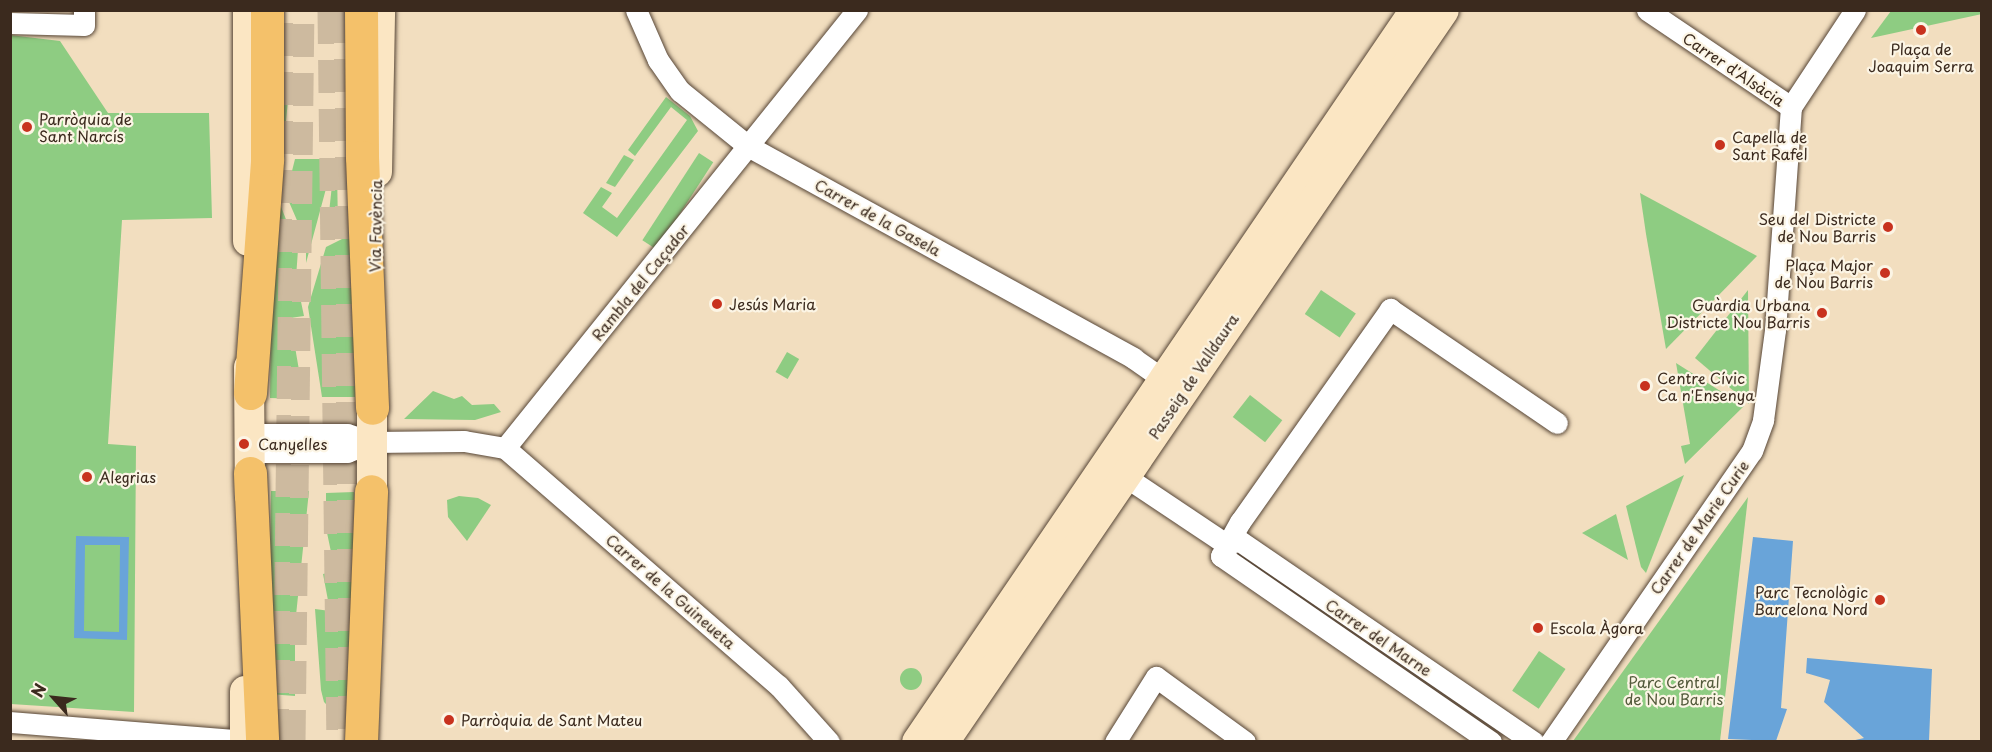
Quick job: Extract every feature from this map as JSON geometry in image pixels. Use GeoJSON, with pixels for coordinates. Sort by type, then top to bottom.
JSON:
{"type":"FeatureCollection","features":[{"type":"Feature","properties":{"kind":"highway"},"geometry":{"type":"LineString","coordinates":[[250,393],[267,159],[267,10]]}},
{"type":"Feature","properties":{"kind":"highway"},"geometry":{"type":"LineString","coordinates":[[362,10],[362,157],[372,408]]}},
{"type":"Feature","properties":{"kind":"highway"},"geometry":{"type":"LineString","coordinates":[[250,453],[262,741]]}},
{"type":"Feature","properties":{"kind":"highway"},"geometry":{"type":"LineString","coordinates":[[361,741],[371,491]]}},
{"type":"Feature","properties":{"kind":"main road"},"geometry":{"type":"LineString","coordinates":[[245,741],[250,453],[248,10]]}},
{"type":"Feature","properties":{"kind":"main road","name":"Via Favència"},"geometry":{"type":"LineString","coordinates":[[376,741],[371,491],[380,10]]}},
{"type":"Feature","properties":{"kind":"main road","name":"Passeig de Valldaura"},"geometry":{"type":"LineString","coordinates":[[917,741],[1115,470],[1444,10]]}},
{"type":"Feature","properties":{"kind":"main road","name":"Passeig de Valldaura"},"geometry":{"type":"LineString","coordinates":[[944,741],[1115,470],[1163,379],[1407,13]]}},
{"type":"Feature","properties":{"kind":"street"},"geometry":{"type":"LineString","coordinates":[[10,23],[84,25],[84,10]]}},
{"type":"Feature","properties":{"kind":"street","name":"Carrer de la Gasela"},"geometry":{"type":"LineString","coordinates":[[636,10],[658,60],[680,91],[748,146],[1133,358],[1163,379]]}},
{"type":"Feature","properties":{"kind":"street","name":"Rambla del Caçador"},"geometry":{"type":"LineString","coordinates":[[505,448],[857,10]]}},
{"type":"Feature","properties":{"kind":"street","name":"Carrer d'Alsàcia"},"geometry":{"type":"LineString","coordinates":[[1647,10],[1791,107]]}},
{"type":"Feature","properties":{"kind":"street"},"geometry":{"type":"LineString","coordinates":[[1791,107],[1855,10]]}},
{"type":"Feature","properties":{"kind":"street","name":"Carrer de Marie Curie"},"geometry":{"type":"LineString","coordinates":[[1551,741],[1752,451],[1763,420],[1775,330],[1791,107]]}},
{"type":"Feature","properties":{"kind":"street"},"geometry":{"type":"LineString","coordinates":[[1231,542],[1240,522],[1390,309],[1557,423]]}},
{"type":"Feature","properties":{"kind":"street"},"geometry":{"type":"LineString","coordinates":[[250,453],[347,452],[372,442],[464,441],[505,448]]}},
{"type":"Feature","properties":{"kind":"street","name":"Carrer de la Guineueta"},"geometry":{"type":"LineString","coordinates":[[505,448],[779,686],[829,741]]}},
{"type":"Feature","properties":{"kind":"street","name":"Carrer del Marne"},"geometry":{"type":"LineString","coordinates":[[1115,470],[1231,542],[1533,741]]}},
{"type":"Feature","properties":{"kind":"street","name":"Carrer del Marne"},"geometry":{"type":"LineString","coordinates":[[1231,542],[1221,556],[1491,741]]}},
{"type":"Feature","properties":{"kind":"street"},"geometry":{"type":"LineString","coordinates":[[1115,741],[1155,677],[1245,741]]}},
{"type":"Feature","properties":{"kind":"street"},"geometry":{"type":"LineString","coordinates":[[10,722],[245,741]]}},
{"type":"Feature","properties":{"kind":"green space"},"geometry":{"type":"Polygon","coordinates":[[[284,10],[282,69],[288,101],[278,199],[298,250],[296,278],[304,316],[290,318],[304,399],[270,398],[275,11],[284,10]]]}},
{"type":"Feature","properties":{"kind":"green space"},"geometry":{"type":"Polygon","coordinates":[[[1981,10],[1982,14],[1871,38],[1891,11],[1981,10]]]}},
{"type":"Feature","properties":{"kind":"green space"},"geometry":{"type":"Polygon","coordinates":[[[10,35],[60,41],[108,113],[209,113],[212,218],[122,220],[108,444],[136,446],[134,712],[11,704],[10,35]]]}},
{"type":"Feature","properties":{"kind":"green space"},"geometry":{"type":"Polygon","coordinates":[[[666,97],[690,116],[698,131],[617,237],[583,213],[601,187],[612,193],[602,207],[617,218],[687,120],[671,107],[635,156],[628,150],[666,97]]]}},
{"type":"Feature","properties":{"kind":"green space"},"geometry":{"type":"Polygon","coordinates":[[[699,153],[713,162],[657,249],[642,240],[699,153]]]}},
{"type":"Feature","properties":{"kind":"green space"},"geometry":{"type":"Polygon","coordinates":[[[624,155],[634,160],[615,187],[606,183],[624,155]]]}},
{"type":"Feature","properties":{"kind":"green space"},"geometry":{"type":"Polygon","coordinates":[[[295,159],[334,159],[306,263],[306,241],[286,195],[295,159]]]}},
{"type":"Feature","properties":{"kind":"green space"},"geometry":{"type":"Polygon","coordinates":[[[355,168],[355,397],[322,397],[308,307],[326,247],[344,238],[355,168]]]}},
{"type":"Feature","properties":{"kind":"green space"},"geometry":{"type":"Polygon","coordinates":[[[337,170],[338,228],[326,240],[333,176],[337,170]]]}},
{"type":"Feature","properties":{"kind":"green space"},"geometry":{"type":"Polygon","coordinates":[[[1640,193],[1757,256],[1666,349],[1646,234],[1640,193]]]}},
{"type":"Feature","properties":{"kind":"green space"},"geometry":{"type":"Polygon","coordinates":[[[1321,290],[1356,313],[1340,338],[1305,314],[1321,290]]]}},
{"type":"Feature","properties":{"kind":"green space"},"geometry":{"type":"Polygon","coordinates":[[[1748,290],[1749,404],[1695,358],[1748,290]]]}},
{"type":"Feature","properties":{"kind":"green space"},"geometry":{"type":"Polygon","coordinates":[[[787,352],[799,359],[788,379],[776,372],[787,352]]]}},
{"type":"Feature","properties":{"kind":"green space"},"geometry":{"type":"Polygon","coordinates":[[[1676,363],[1744,406],[1685,464],[1681,446],[1690,444],[1676,363]]]}},
{"type":"Feature","properties":{"kind":"green space"},"geometry":{"type":"Polygon","coordinates":[[[433,391],[454,399],[462,396],[472,405],[494,404],[501,412],[475,420],[404,419],[433,391]]]}},
{"type":"Feature","properties":{"kind":"green space"},"geometry":{"type":"Polygon","coordinates":[[[1250,395],[1282,420],[1265,442],[1233,417],[1250,395]]]}},
{"type":"Feature","properties":{"kind":"green space"},"geometry":{"type":"Polygon","coordinates":[[[1684,475],[1646,573],[1641,567],[1626,506],[1684,475]]]}},
{"type":"Feature","properties":{"kind":"green space"},"geometry":{"type":"Polygon","coordinates":[[[271,491],[309,491],[295,625],[295,696],[269,694],[271,491]]]}},
{"type":"Feature","properties":{"kind":"green space"},"geometry":{"type":"Polygon","coordinates":[[[354,492],[355,726],[327,727],[329,707],[324,702],[321,690],[315,609],[330,611],[323,574],[335,571],[326,528],[326,493],[354,492]]]}},
{"type":"Feature","properties":{"kind":"green space"},"geometry":{"type":"Polygon","coordinates":[[[459,496],[478,498],[491,505],[467,541],[448,517],[447,500],[459,496]]]}},
{"type":"Feature","properties":{"kind":"green space","name":"Parc Central de Nou Barris"},"geometry":{"type":"Polygon","coordinates":[[[1748,497],[1720,741],[1573,741],[1748,497]]]}},
{"type":"Feature","properties":{"kind":"green space"},"geometry":{"type":"Polygon","coordinates":[[[1616,514],[1628,560],[1582,533],[1616,514]]]}},
{"type":"Feature","properties":{"kind":"green space"},"geometry":{"type":"Polygon","coordinates":[[[1539,651],[1566,669],[1539,709],[1512,691],[1539,651]]]}},
{"type":"Feature","properties":{"kind":"green space"},"geometry":{"type":"Polygon","coordinates":[[[911,668],[919,671],[922,679],[919,687],[911,690],[903,687],[900,679],[903,671],[911,668]]]}},
{"type":"Feature","properties":{"kind":"water"},"geometry":{"type":"Polygon","coordinates":[[[76,536],[129,537],[127,640],[74,638],[76,536]],[[85,545],[84,631],[119,632],[120,545],[85,545]]]}},
{"type":"Feature","properties":{"kind":"water"},"geometry":{"type":"Polygon","coordinates":[[[1753,537],[1793,541],[1781,708],[1787,709],[1776,741],[1728,739],[1753,537]]]}},
{"type":"Feature","properties":{"kind":"water"},"geometry":{"type":"Polygon","coordinates":[[[1807,658],[1932,669],[1929,741],[1851,741],[1864,738],[1824,702],[1830,680],[1806,673],[1807,658]]]}},
{"type":"Feature","properties":{"kind":"tunnel"},"geometry":{"type":"LineString","coordinates":[[289,742],[298,10]]}},
{"type":"Feature","properties":{"kind":"tunnel"},"geometry":{"type":"LineString","coordinates":[[334,10],[343,742]]}},
{"type":"Feature","properties":{"kind":"place","name":"Plaça de Joaquim Serra"},"geometry":{"type":"Point","coordinates":[1921,30]}},
{"type":"Feature","properties":{"kind":"place","name":"Parròquia de Sant Narcís"},"geometry":{"type":"Point","coordinates":[27,127]}},
{"type":"Feature","properties":{"kind":"place","name":"Capella de Sant Rafel"},"geometry":{"type":"Point","coordinates":[1720,145]}},
{"type":"Feature","properties":{"kind":"place","name":"Seu del Districte de Nou Barris"},"geometry":{"type":"Point","coordinates":[1888,227]}},
{"type":"Feature","properties":{"kind":"place","name":"Plaça Major de Nou Barris"},"geometry":{"type":"Point","coordinates":[1885,273]}},
{"type":"Feature","properties":{"kind":"place","name":"Jesús Maria"},"geometry":{"type":"Point","coordinates":[717,304]}},
{"type":"Feature","properties":{"kind":"place","name":"Guàrdia Urbana Districte Nou Barris"},"geometry":{"type":"Point","coordinates":[1822,313]}},
{"type":"Feature","properties":{"kind":"place","name":"Centre Cívic Ca n'Ensenya"},"geometry":{"type":"Point","coordinates":[1645,386]}},
{"type":"Feature","properties":{"kind":"place","name":"Canyelles"},"geometry":{"type":"Point","coordinates":[244,444]}},
{"type":"Feature","properties":{"kind":"place","name":"Alegrias"},"geometry":{"type":"Point","coordinates":[87,477]}},
{"type":"Feature","properties":{"kind":"place","name":"Parc Tecnològic Barcelona Nord"},"geometry":{"type":"Point","coordinates":[1880,600]}},
{"type":"Feature","properties":{"kind":"place","name":"Escola Àgora"},"geometry":{"type":"Point","coordinates":[1538,628]}},
{"type":"Feature","properties":{"kind":"place","name":"Parròquia de Sant Mateu"},"geometry":{"type":"Point","coordinates":[449,720]}}]}
